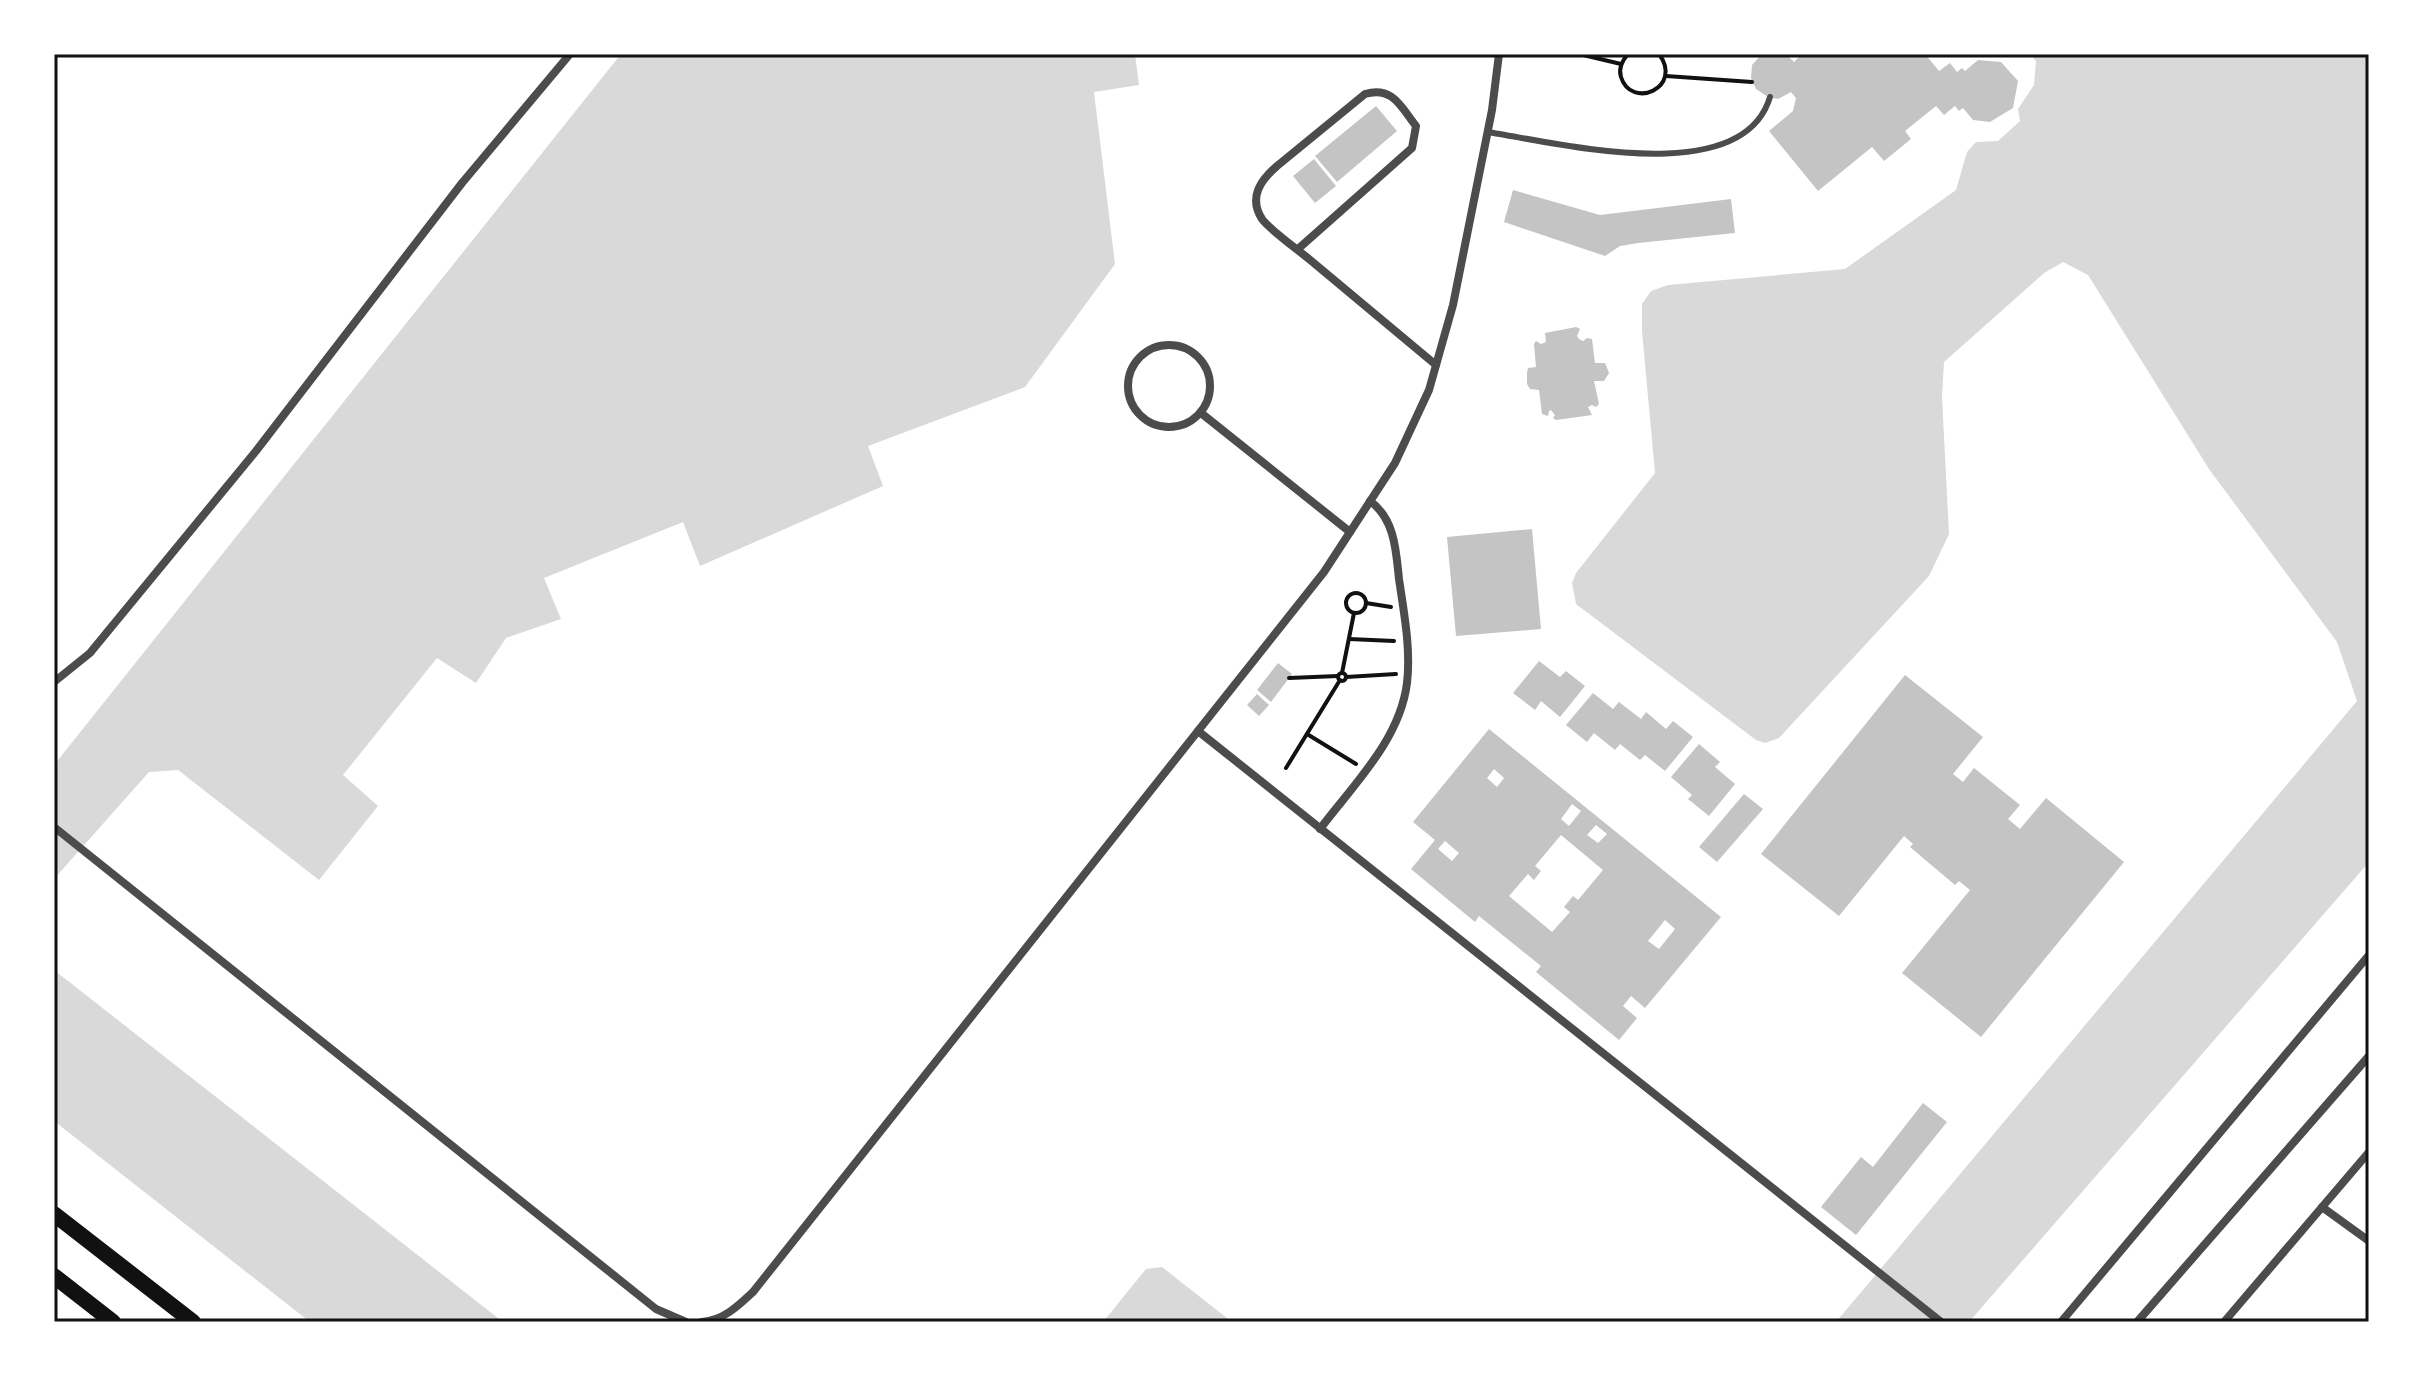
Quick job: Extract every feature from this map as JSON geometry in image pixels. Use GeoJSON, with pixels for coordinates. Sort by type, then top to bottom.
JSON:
{"type":"FeatureCollection","features":[{"type":"Feature","properties":{"kind":"main road"},"geometry":{"type":"LineString","coordinates":[[54,1214],[193,1322]]}},
{"type":"Feature","properties":{"kind":"main road"},"geometry":{"type":"LineString","coordinates":[[54,1276],[113,1322]]}},
{"type":"Feature","properties":{"kind":"street"},"geometry":{"type":"LineString","coordinates":[[54,682],[90,653],[256,451],[462,183],[570,54]]}},
{"type":"Feature","properties":{"kind":"street"},"geometry":{"type":"LineString","coordinates":[[702,1322],[733,1311],[753,1292],[1324,572],[1395,463],[1429,390],[1453,305],[1499,54]]}},
{"type":"Feature","properties":{"kind":"street"},"geometry":{"type":"LineString","coordinates":[[1298,249],[1412,148],[1416,126],[1387,93],[1377,90],[1365,94],[1263,179],[1257,189],[1257,204],[1263,219],[1298,249],[1436,365]]}},
{"type":"Feature","properties":{"kind":"street"},"geometry":{"type":"LineString","coordinates":[[1169,344],[1194,353],[1204,363],[1211,388],[1208,402],[1201,413],[1177,427],[1150,423],[1139,415],[1127,390],[1128,376],[1134,363],[1155,347],[1169,344]]}},
{"type":"Feature","properties":{"kind":"street"},"geometry":{"type":"LineString","coordinates":[[1201,413],[1350,532]]}},
{"type":"Feature","properties":{"kind":"street"},"geometry":{"type":"LineString","coordinates":[[1320,829],[1388,738],[1402,706],[1407,673],[1407,642],[1396,550],[1391,528],[1382,512],[1370,501]]}},
{"type":"Feature","properties":{"kind":"street"},"geometry":{"type":"LineString","coordinates":[[1198,731],[1941,1322]]}},
{"type":"Feature","properties":{"kind":"street"},"geometry":{"type":"LineString","coordinates":[[54,827],[656,1309],[686,1322]]}},
{"type":"Feature","properties":{"kind":"street"},"geometry":{"type":"LineString","coordinates":[[2061,1322],[2369,955]]}},
{"type":"Feature","properties":{"kind":"street"},"geometry":{"type":"LineString","coordinates":[[2137,1322],[2369,1056]]}},
{"type":"Feature","properties":{"kind":"street"},"geometry":{"type":"LineString","coordinates":[[2224,1322],[2369,1152]]}},
{"type":"Feature","properties":{"kind":"street"},"geometry":{"type":"LineString","coordinates":[[2322,1207],[2369,1241]]}},
{"type":"Feature","properties":{"kind":"lane"},"geometry":{"type":"LineString","coordinates":[[1487,132],[1594,151],[1657,155],[1710,147],[1735,138],[1753,126],[1767,108],[1770,97]]}},
{"type":"Feature","properties":{"kind":"path"},"geometry":{"type":"LineString","coordinates":[[1579,54],[1621,64]]}},
{"type":"Feature","properties":{"kind":"path"},"geometry":{"type":"LineString","coordinates":[[1628,54],[1620,72],[1625,85],[1637,93],[1652,92],[1666,76],[1659,54]]}},
{"type":"Feature","properties":{"kind":"path"},"geometry":{"type":"LineString","coordinates":[[1666,76],[1752,82]]}},
{"type":"Feature","properties":{"kind":"path"},"geometry":{"type":"LineString","coordinates":[[1351,594],[1359,594],[1366,603],[1362,611],[1354,613],[1346,605],[1351,594]]}},
{"type":"Feature","properties":{"kind":"path"},"geometry":{"type":"LineString","coordinates":[[1366,603],[1403,608]]}},
{"type":"Feature","properties":{"kind":"path"},"geometry":{"type":"LineString","coordinates":[[1286,768],[1342,677],[1354,613]]}},
{"type":"Feature","properties":{"kind":"path"},"geometry":{"type":"LineString","coordinates":[[1349,639],[1407,642]]}},
{"type":"Feature","properties":{"kind":"path"},"geometry":{"type":"LineString","coordinates":[[1289,678],[1407,673]]}},
{"type":"Feature","properties":{"kind":"path"},"geometry":{"type":"LineString","coordinates":[[1307,734],[1365,770]]}},
{"type":"Feature","properties":{"kind":"shaded area"},"geometry":{"type":"Polygon","coordinates":[[[621,54],[1135,54],[1139,85],[1094,92],[1115,264],[1025,387],[868,446],[883,486],[700,566],[683,522],[544,578],[561,619],[506,638],[476,683],[437,658],[343,775],[378,806],[319,880],[178,770],[149,772],[54,879],[54,765],[621,54]]]}},
{"type":"Feature","properties":{"kind":"shaded area"},"geometry":{"type":"Polygon","coordinates":[[[2029,54],[2369,54],[2369,862],[1969,1322],[1836,1322],[2357,701],[2337,642],[2209,469],[2088,275],[2063,262],[2044,273],[1944,362],[1942,397],[1949,534],[1929,576],[1779,738],[1765,743],[1756,740],[1576,604],[1572,583],[1576,573],[1655,473],[1642,331],[1642,304],[1651,291],[1668,285],[1845,269],[1956,190],[1967,152],[1976,142],[1998,141],[2020,121],[2018,109],[2034,85],[2036,61],[2029,54]]]}},
{"type":"Feature","properties":{"kind":"shaded area"},"geometry":{"type":"Polygon","coordinates":[[[54,970],[503,1322],[310,1322],[54,1121],[54,970]]]}},
{"type":"Feature","properties":{"kind":"shaded area"},"geometry":{"type":"Polygon","coordinates":[[[1162,1267],[1232,1322],[1103,1322],[1146,1269],[1162,1267]]]}},
{"type":"Feature","properties":{"kind":"building"},"geometry":{"type":"Polygon","coordinates":[[[1762,54],[1786,54],[1794,62],[1802,54],[1925,54],[1939,71],[1950,63],[1957,72],[1962,68],[1965,71],[1978,60],[2001,62],[2018,81],[2013,108],[1990,122],[1973,120],[1963,108],[1959,111],[1955,106],[1944,115],[1936,106],[1905,131],[1911,139],[1884,161],[1872,147],[1818,191],[1769,131],[1793,111],[1796,98],[1791,92],[1778,99],[1768,97],[1756,89],[1751,78],[1752,65],[1762,54]]]}},
{"type":"Feature","properties":{"kind":"building"},"geometry":{"type":"Polygon","coordinates":[[[1376,106],[1397,131],[1337,182],[1315,156],[1376,106]]]}},
{"type":"Feature","properties":{"kind":"building"},"geometry":{"type":"Polygon","coordinates":[[[1314,159],[1336,186],[1315,203],[1293,176],[1314,159]]]}},
{"type":"Feature","properties":{"kind":"building"},"geometry":{"type":"Polygon","coordinates":[[[1513,190],[1600,215],[1731,199],[1735,233],[1620,246],[1605,256],[1504,222],[1513,190]]]}},
{"type":"Feature","properties":{"kind":"building"},"geometry":{"type":"Polygon","coordinates":[[[1576,327],[1580,329],[1579,339],[1592,339],[1595,363],[1605,363],[1609,373],[1604,381],[1594,381],[1599,404],[1588,407],[1592,415],[1556,420],[1551,410],[1548,416],[1542,414],[1539,390],[1530,389],[1527,384],[1528,368],[1536,367],[1534,344],[1536,341],[1541,344],[1546,342],[1545,333],[1576,327]]]}},
{"type":"Feature","properties":{"kind":"building"},"geometry":{"type":"Polygon","coordinates":[[[1532,529],[1541,629],[1456,636],[1447,537],[1532,529]]]}},
{"type":"Feature","properties":{"kind":"building"},"geometry":{"type":"Polygon","coordinates":[[[1539,661],[1560,677],[1566,671],[1585,686],[1560,717],[1541,701],[1535,710],[1513,693],[1539,661]]]}},
{"type":"Feature","properties":{"kind":"building"},"geometry":{"type":"Polygon","coordinates":[[[1278,663],[1292,674],[1271,702],[1257,690],[1278,663]]]}},
{"type":"Feature","properties":{"kind":"building"},"geometry":{"type":"Polygon","coordinates":[[[1905,675],[1983,737],[1953,774],[1963,782],[1974,768],[2020,805],[2008,819],[2020,829],[2046,798],[2124,862],[1981,1037],[1902,973],[1970,890],[1959,881],[1955,885],[1910,847],[1913,844],[1904,836],[1839,916],[1761,854],[1905,675]]]}},
{"type":"Feature","properties":{"kind":"building"},"geometry":{"type":"Polygon","coordinates":[[[1593,693],[1613,709],[1619,702],[1641,719],[1646,712],[1666,729],[1673,721],[1693,737],[1665,771],[1645,755],[1640,760],[1620,744],[1615,750],[1594,733],[1587,742],[1566,725],[1593,693]]]}},
{"type":"Feature","properties":{"kind":"building"},"geometry":{"type":"Polygon","coordinates":[[[1257,694],[1269,705],[1259,716],[1247,705],[1257,694]]]}},
{"type":"Feature","properties":{"kind":"building"},"geometry":{"type":"Polygon","coordinates":[[[1489,729],[1721,917],[1645,1008],[1631,996],[1623,1006],[1637,1018],[1619,1040],[1536,972],[1541,966],[1479,916],[1475,922],[1411,869],[1435,840],[1413,822],[1489,729]],[[1494,769],[1487,778],[1497,787],[1504,778],[1494,769]],[[1572,804],[1561,819],[1569,826],[1581,811],[1572,804]],[[1596,825],[1587,835],[1598,843],[1607,834],[1596,825]],[[1561,835],[1535,866],[1541,871],[1534,880],[1528,874],[1509,896],[1552,932],[1570,912],[1564,907],[1573,896],[1578,900],[1603,870],[1561,835]],[[1445,841],[1438,849],[1452,861],[1459,853],[1445,841]],[[1665,920],[1648,941],[1659,949],[1675,929],[1665,920]]]}},
{"type":"Feature","properties":{"kind":"building"},"geometry":{"type":"Polygon","coordinates":[[[1699,744],[1720,762],[1715,767],[1735,784],[1709,816],[1688,799],[1692,795],[1671,777],[1699,744]]]}},
{"type":"Feature","properties":{"kind":"building"},"geometry":{"type":"Polygon","coordinates":[[[1744,794],[1763,809],[1717,862],[1699,847],[1744,794]]]}},
{"type":"Feature","properties":{"kind":"building"},"geometry":{"type":"Polygon","coordinates":[[[1923,1103],[1947,1122],[1856,1235],[1821,1207],[1861,1157],[1873,1167],[1923,1103]]]}}]}
